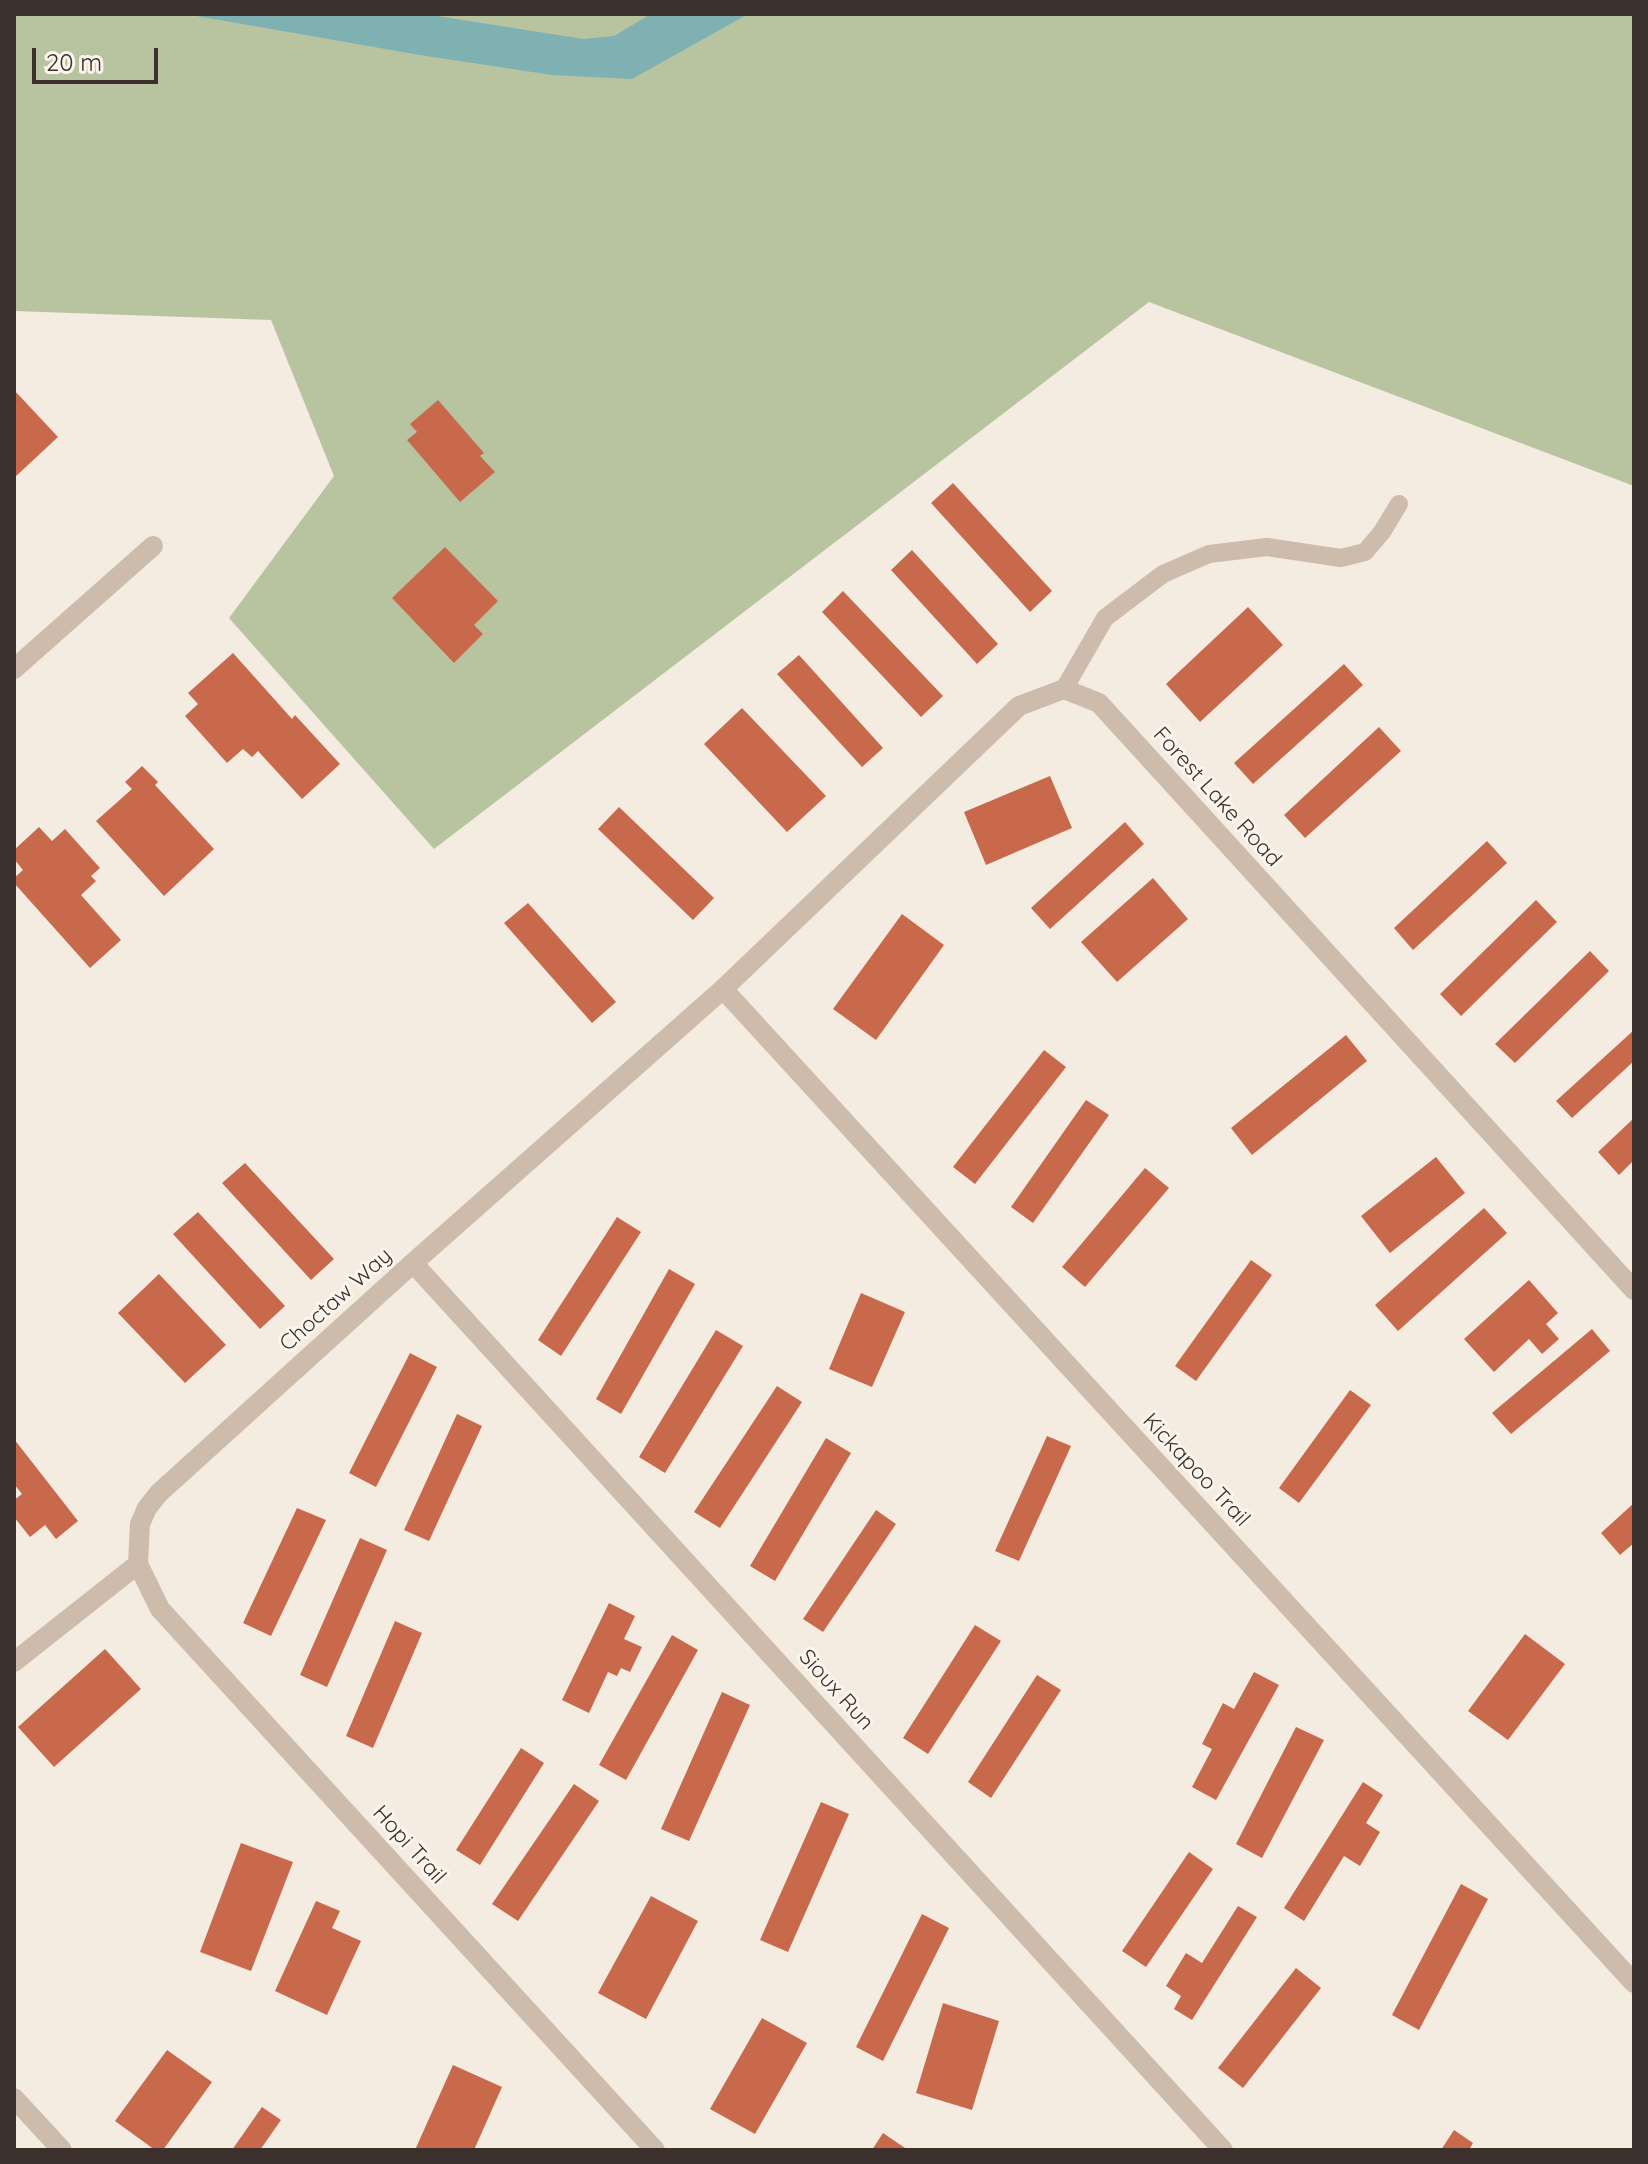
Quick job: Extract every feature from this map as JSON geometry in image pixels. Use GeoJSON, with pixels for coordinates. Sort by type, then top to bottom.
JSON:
{"type":"FeatureCollection","features":[{"type":"Feature","properties":{"kind":"street"},"geometry":{"type":"LineString","coordinates":[[14,669],[153,546]]}},
{"type":"Feature","properties":{"kind":"street"},"geometry":{"type":"LineString","coordinates":[[723,989],[1019,706],[1064,689]]}},
{"type":"Feature","properties":{"kind":"street","name":"Forest Lake Road"},"geometry":{"type":"LineString","coordinates":[[1064,689],[1099,703],[1634,1290]]}},
{"type":"Feature","properties":{"kind":"street","name":"Choctaw Way"},"geometry":{"type":"LineString","coordinates":[[138,1564],[140,1524],[159,1493],[723,989]]}},
{"type":"Feature","properties":{"kind":"street","name":"Kickapoo Trail"},"geometry":{"type":"LineString","coordinates":[[723,989],[1634,1983]]}},
{"type":"Feature","properties":{"kind":"street","name":"Sioux Run"},"geometry":{"type":"LineString","coordinates":[[413,1263],[1223,2150]]}},
{"type":"Feature","properties":{"kind":"street"},"geometry":{"type":"LineString","coordinates":[[14,1662],[138,1564]]}},
{"type":"Feature","properties":{"kind":"street","name":"Hopi Trail"},"geometry":{"type":"LineString","coordinates":[[138,1564],[160,1609],[655,2150]]}},
{"type":"Feature","properties":{"kind":"street"},"geometry":{"type":"LineString","coordinates":[[14,2098],[62,2150]]}},
{"type":"Feature","properties":{"kind":"lane"},"geometry":{"type":"LineString","coordinates":[[1064,689],[1105,618],[1163,574],[1209,554],[1267,547],[1341,558],[1365,552],[1399,504]]}},
{"type":"Feature","properties":{"kind":"green space"},"geometry":{"type":"Polygon","coordinates":[[[14,14],[1634,14],[1634,486],[1149,302],[434,849],[229,618],[334,476],[271,320],[14,311],[14,14]]]}},
{"type":"Feature","properties":{"kind":"water"},"geometry":{"type":"Polygon","coordinates":[[[185,14],[424,14],[584,39],[614,36],[651,14],[748,14],[632,79],[552,75],[185,14]]]}},
{"type":"Feature","properties":{"kind":"building"},"geometry":{"type":"Polygon","coordinates":[[[14,390],[58,437],[14,478],[14,390]]]}},
{"type":"Feature","properties":{"kind":"building"},"geometry":{"type":"Polygon","coordinates":[[[438,400],[484,453],[480,456],[495,472],[460,502],[407,440],[417,432],[410,424],[438,400]]]}},
{"type":"Feature","properties":{"kind":"building"},"geometry":{"type":"Polygon","coordinates":[[[953,483],[1052,591],[1030,612],[931,503],[953,483]]]}},
{"type":"Feature","properties":{"kind":"building"},"geometry":{"type":"Polygon","coordinates":[[[445,547],[498,601],[474,625],[483,634],[454,663],[392,598],[445,547]]]}},
{"type":"Feature","properties":{"kind":"building"},"geometry":{"type":"Polygon","coordinates":[[[912,550],[998,644],[977,664],[891,570],[912,550]]]}},
{"type":"Feature","properties":{"kind":"building"},"geometry":{"type":"Polygon","coordinates":[[[843,591],[943,696],[921,717],[822,612],[843,591]]]}},
{"type":"Feature","properties":{"kind":"building"},"geometry":{"type":"Polygon","coordinates":[[[1248,607],[1283,645],[1200,722],[1166,684],[1248,607]]]}},
{"type":"Feature","properties":{"kind":"building"},"geometry":{"type":"Polygon","coordinates":[[[233,653],[292,719],[295,715],[340,764],[302,799],[258,751],[252,757],[243,749],[227,763],[185,716],[198,704],[188,693],[233,653]]]}},
{"type":"Feature","properties":{"kind":"building"},"geometry":{"type":"Polygon","coordinates":[[[799,655],[883,748],[862,767],[777,674],[799,655]]]}},
{"type":"Feature","properties":{"kind":"building"},"geometry":{"type":"Polygon","coordinates":[[[1344,664],[1363,685],[1253,784],[1234,763],[1344,664]]]}},
{"type":"Feature","properties":{"kind":"building"},"geometry":{"type":"Polygon","coordinates":[[[742,708],[826,796],[787,832],[704,744],[742,708]]]}},
{"type":"Feature","properties":{"kind":"building"},"geometry":{"type":"Polygon","coordinates":[[[1379,727],[1401,751],[1305,838],[1284,815],[1379,727]]]}},
{"type":"Feature","properties":{"kind":"building"},"geometry":{"type":"Polygon","coordinates":[[[142,766],[158,782],[155,785],[214,849],[164,896],[96,821],[132,789],[125,782],[142,766]]]}},
{"type":"Feature","properties":{"kind":"building"},"geometry":{"type":"Polygon","coordinates":[[[1050,776],[1072,828],[986,865],[964,812],[1050,776]]]}},
{"type":"Feature","properties":{"kind":"building"},"geometry":{"type":"Polygon","coordinates":[[[619,807],[714,898],[693,920],[598,829],[619,807]]]}},
{"type":"Feature","properties":{"kind":"building"},"geometry":{"type":"Polygon","coordinates":[[[1125,822],[1144,844],[1050,929],[1031,908],[1125,822]]]}},
{"type":"Feature","properties":{"kind":"building"},"geometry":{"type":"Polygon","coordinates":[[[39,827],[52,841],[65,829],[100,868],[91,876],[96,881],[81,895],[121,940],[90,968],[14,883],[14,878],[23,870],[14,859],[14,850],[39,827]]]}},
{"type":"Feature","properties":{"kind":"building"},"geometry":{"type":"Polygon","coordinates":[[[1487,841],[1507,863],[1413,950],[1394,928],[1487,841]]]}},
{"type":"Feature","properties":{"kind":"building"},"geometry":{"type":"Polygon","coordinates":[[[1153,878],[1188,919],[1117,982],[1081,942],[1153,878]]]}},
{"type":"Feature","properties":{"kind":"building"},"geometry":{"type":"Polygon","coordinates":[[[1536,900],[1557,922],[1461,1016],[1440,994],[1536,900]]]}},
{"type":"Feature","properties":{"kind":"building"},"geometry":{"type":"Polygon","coordinates":[[[528,903],[616,1002],[592,1023],[504,923],[528,903]]]}},
{"type":"Feature","properties":{"kind":"building"},"geometry":{"type":"Polygon","coordinates":[[[902,914],[944,945],[876,1040],[833,1009],[902,914]]]}},
{"type":"Feature","properties":{"kind":"building"},"geometry":{"type":"Polygon","coordinates":[[[1590,951],[1609,971],[1515,1063],[1495,1044],[1590,951]]]}},
{"type":"Feature","properties":{"kind":"building"},"geometry":{"type":"Polygon","coordinates":[[[1634,1030],[1634,1061],[1572,1118],[1556,1101],[1634,1030]]]}},
{"type":"Feature","properties":{"kind":"building"},"geometry":{"type":"Polygon","coordinates":[[[1346,1035],[1367,1061],[1252,1155],[1231,1128],[1346,1035]]]}},
{"type":"Feature","properties":{"kind":"building"},"geometry":{"type":"Polygon","coordinates":[[[1044,1050],[1066,1067],[975,1184],[953,1167],[1044,1050]]]}},
{"type":"Feature","properties":{"kind":"building"},"geometry":{"type":"Polygon","coordinates":[[[1086,1100],[1109,1115],[1033,1223],[1011,1207],[1086,1100]]]}},
{"type":"Feature","properties":{"kind":"building"},"geometry":{"type":"Polygon","coordinates":[[[1634,1118],[1634,1160],[1619,1175],[1598,1152],[1634,1118]]]}},
{"type":"Feature","properties":{"kind":"building"},"geometry":{"type":"Polygon","coordinates":[[[1436,1157],[1465,1193],[1390,1253],[1361,1216],[1436,1157]]]}},
{"type":"Feature","properties":{"kind":"building"},"geometry":{"type":"Polygon","coordinates":[[[245,1163],[334,1259],[311,1280],[222,1183],[245,1163]]]}},
{"type":"Feature","properties":{"kind":"building"},"geometry":{"type":"Polygon","coordinates":[[[1145,1168],[1169,1188],[1085,1287],[1062,1267],[1145,1168]]]}},
{"type":"Feature","properties":{"kind":"building"},"geometry":{"type":"Polygon","coordinates":[[[1484,1208],[1507,1233],[1398,1331],[1375,1305],[1484,1208]]]}},
{"type":"Feature","properties":{"kind":"building"},"geometry":{"type":"Polygon","coordinates":[[[198,1212],[285,1306],[260,1329],[173,1234],[198,1212]]]}},
{"type":"Feature","properties":{"kind":"building"},"geometry":{"type":"Polygon","coordinates":[[[617,1217],[641,1232],[561,1356],[538,1340],[617,1217]]]}},
{"type":"Feature","properties":{"kind":"building"},"geometry":{"type":"Polygon","coordinates":[[[1251,1260],[1272,1275],[1196,1381],[1175,1366],[1251,1260]]]}},
{"type":"Feature","properties":{"kind":"building"},"geometry":{"type":"Polygon","coordinates":[[[669,1269],[695,1284],[621,1414],[596,1399],[669,1269]]]}},
{"type":"Feature","properties":{"kind":"building"},"geometry":{"type":"Polygon","coordinates":[[[159,1274],[226,1345],[185,1383],[118,1313],[159,1274]]]}},
{"type":"Feature","properties":{"kind":"building"},"geometry":{"type":"Polygon","coordinates":[[[1529,1280],[1558,1313],[1546,1324],[1559,1339],[1542,1354],[1529,1339],[1494,1372],[1464,1339],[1529,1280]]]}},
{"type":"Feature","properties":{"kind":"building"},"geometry":{"type":"Polygon","coordinates":[[[861,1293],[905,1312],[872,1387],[829,1369],[861,1293]]]}},
{"type":"Feature","properties":{"kind":"building"},"geometry":{"type":"Polygon","coordinates":[[[1592,1329],[1610,1351],[1511,1434],[1492,1413],[1592,1329]]]}},
{"type":"Feature","properties":{"kind":"building"},"geometry":{"type":"Polygon","coordinates":[[[716,1330],[743,1346],[665,1473],[639,1457],[716,1330]]]}},
{"type":"Feature","properties":{"kind":"building"},"geometry":{"type":"Polygon","coordinates":[[[410,1353],[437,1367],[376,1487],[349,1473],[410,1353]]]}},
{"type":"Feature","properties":{"kind":"building"},"geometry":{"type":"Polygon","coordinates":[[[777,1386],[802,1402],[720,1528],[694,1512],[777,1386]]]}},
{"type":"Feature","properties":{"kind":"building"},"geometry":{"type":"Polygon","coordinates":[[[1350,1390],[1371,1405],[1299,1503],[1279,1488],[1350,1390]]]}},
{"type":"Feature","properties":{"kind":"building"},"geometry":{"type":"Polygon","coordinates":[[[457,1414],[482,1426],[429,1541],[404,1530],[457,1414]]]}},
{"type":"Feature","properties":{"kind":"building"},"geometry":{"type":"Polygon","coordinates":[[[1047,1436],[1071,1446],[1019,1561],[995,1551],[1047,1436]]]}},
{"type":"Feature","properties":{"kind":"building"},"geometry":{"type":"Polygon","coordinates":[[[826,1438],[851,1453],[775,1581],[750,1566],[826,1438]]]}},
{"type":"Feature","properties":{"kind":"building"},"geometry":{"type":"Polygon","coordinates":[[[14,1439],[78,1521],[56,1539],[45,1525],[30,1537],[14,1517],[14,1500],[22,1494],[14,1484],[14,1439]]]}},
{"type":"Feature","properties":{"kind":"building"},"geometry":{"type":"Polygon","coordinates":[[[1634,1503],[1634,1543],[1620,1555],[1601,1533],[1634,1503]]]}},
{"type":"Feature","properties":{"kind":"building"},"geometry":{"type":"Polygon","coordinates":[[[297,1508],[326,1520],[271,1636],[243,1623],[297,1508]]]}},
{"type":"Feature","properties":{"kind":"building"},"geometry":{"type":"Polygon","coordinates":[[[876,1510],[896,1524],[823,1632],[803,1619],[876,1510]]]}},
{"type":"Feature","properties":{"kind":"building"},"geometry":{"type":"Polygon","coordinates":[[[360,1538],[387,1550],[327,1687],[300,1675],[360,1538]]]}},
{"type":"Feature","properties":{"kind":"building"},"geometry":{"type":"Polygon","coordinates":[[[609,1603],[635,1616],[624,1639],[642,1647],[630,1672],[621,1668],[617,1676],[608,1672],[589,1713],[562,1700],[609,1603]]]}},
{"type":"Feature","properties":{"kind":"building"},"geometry":{"type":"Polygon","coordinates":[[[395,1621],[422,1633],[373,1748],[346,1736],[395,1621]]]}},
{"type":"Feature","properties":{"kind":"building"},"geometry":{"type":"Polygon","coordinates":[[[975,1625],[1001,1641],[928,1754],[903,1738],[975,1625]]]}},
{"type":"Feature","properties":{"kind":"building"},"geometry":{"type":"Polygon","coordinates":[[[1525,1634],[1565,1664],[1508,1740],[1468,1711],[1525,1634]]]}},
{"type":"Feature","properties":{"kind":"building"},"geometry":{"type":"Polygon","coordinates":[[[672,1635],[698,1650],[626,1780],[599,1765],[672,1635]]]}},
{"type":"Feature","properties":{"kind":"building"},"geometry":{"type":"Polygon","coordinates":[[[105,1649],[141,1689],[54,1767],[18,1727],[105,1649]]]}},
{"type":"Feature","properties":{"kind":"building"},"geometry":{"type":"Polygon","coordinates":[[[1254,1672],[1279,1685],[1216,1800],[1192,1787],[1212,1749],[1202,1744],[1223,1703],[1234,1709],[1254,1672]]]}},
{"type":"Feature","properties":{"kind":"building"},"geometry":{"type":"Polygon","coordinates":[[[1037,1675],[1061,1690],[991,1798],[968,1782],[1037,1675]]]}},
{"type":"Feature","properties":{"kind":"building"},"geometry":{"type":"Polygon","coordinates":[[[722,1692],[750,1705],[689,1841],[661,1829],[722,1692]]]}},
{"type":"Feature","properties":{"kind":"building"},"geometry":{"type":"Polygon","coordinates":[[[1296,1727],[1324,1740],[1262,1858],[1236,1844],[1296,1727]]]}},
{"type":"Feature","properties":{"kind":"building"},"geometry":{"type":"Polygon","coordinates":[[[521,1748],[544,1763],[480,1865],[456,1850],[521,1748]]]}},
{"type":"Feature","properties":{"kind":"building"},"geometry":{"type":"Polygon","coordinates":[[[1363,1782],[1383,1795],[1366,1823],[1380,1832],[1360,1866],[1344,1856],[1304,1921],[1284,1908],[1363,1782]]]}},
{"type":"Feature","properties":{"kind":"building"},"geometry":{"type":"Polygon","coordinates":[[[574,1784],[599,1801],[518,1921],[492,1904],[574,1784]]]}},
{"type":"Feature","properties":{"kind":"building"},"geometry":{"type":"Polygon","coordinates":[[[821,1802],[849,1814],[788,1952],[760,1940],[821,1802]]]}},
{"type":"Feature","properties":{"kind":"building"},"geometry":{"type":"Polygon","coordinates":[[[241,1843],[293,1862],[251,1971],[200,1952],[241,1843]]]}},
{"type":"Feature","properties":{"kind":"building"},"geometry":{"type":"Polygon","coordinates":[[[1189,1852],[1213,1869],[1146,1967],[1122,1951],[1189,1852]]]}},
{"type":"Feature","properties":{"kind":"building"},"geometry":{"type":"Polygon","coordinates":[[[1461,1884],[1488,1899],[1419,2030],[1392,2015],[1461,1884]]]}},
{"type":"Feature","properties":{"kind":"building"},"geometry":{"type":"Polygon","coordinates":[[[651,1896],[698,1921],[646,2019],[598,1993],[651,1896]]]}},
{"type":"Feature","properties":{"kind":"building"},"geometry":{"type":"Polygon","coordinates":[[[316,1901],[340,1911],[332,1928],[361,1941],[327,2015],[275,1991],[316,1901]]]}},
{"type":"Feature","properties":{"kind":"building"},"geometry":{"type":"Polygon","coordinates":[[[1238,1906],[1257,1917],[1192,2020],[1174,2009],[1181,1996],[1166,1986],[1186,1953],[1202,1963],[1238,1906]]]}},
{"type":"Feature","properties":{"kind":"building"},"geometry":{"type":"Polygon","coordinates":[[[922,1914],[949,1928],[883,2061],[856,2047],[922,1914]]]}},
{"type":"Feature","properties":{"kind":"building"},"geometry":{"type":"Polygon","coordinates":[[[1296,1968],[1321,1988],[1243,2088],[1218,2068],[1296,1968]]]}},
{"type":"Feature","properties":{"kind":"building"},"geometry":{"type":"Polygon","coordinates":[[[943,2003],[999,2021],[972,2110],[916,2093],[943,2003]]]}},
{"type":"Feature","properties":{"kind":"building"},"geometry":{"type":"Polygon","coordinates":[[[762,2018],[807,2043],[755,2134],[710,2109],[762,2018]]]}},
{"type":"Feature","properties":{"kind":"building"},"geometry":{"type":"Polygon","coordinates":[[[167,2050],[212,2082],[163,2150],[155,2150],[115,2121],[167,2050]]]}},
{"type":"Feature","properties":{"kind":"building"},"geometry":{"type":"Polygon","coordinates":[[[453,2065],[502,2087],[474,2150],[415,2150],[453,2065]]]}},
{"type":"Feature","properties":{"kind":"building"},"geometry":{"type":"Polygon","coordinates":[[[262,2107],[281,2120],[260,2150],[232,2150],[262,2107]]]}},
{"type":"Feature","properties":{"kind":"building"},"geometry":{"type":"Polygon","coordinates":[[[1454,2130],[1473,2143],[1469,2150],[1441,2150],[1454,2130]]]}},
{"type":"Feature","properties":{"kind":"building"},"geometry":{"type":"Polygon","coordinates":[[[883,2133],[908,2150],[872,2150],[883,2133]]]}}]}
